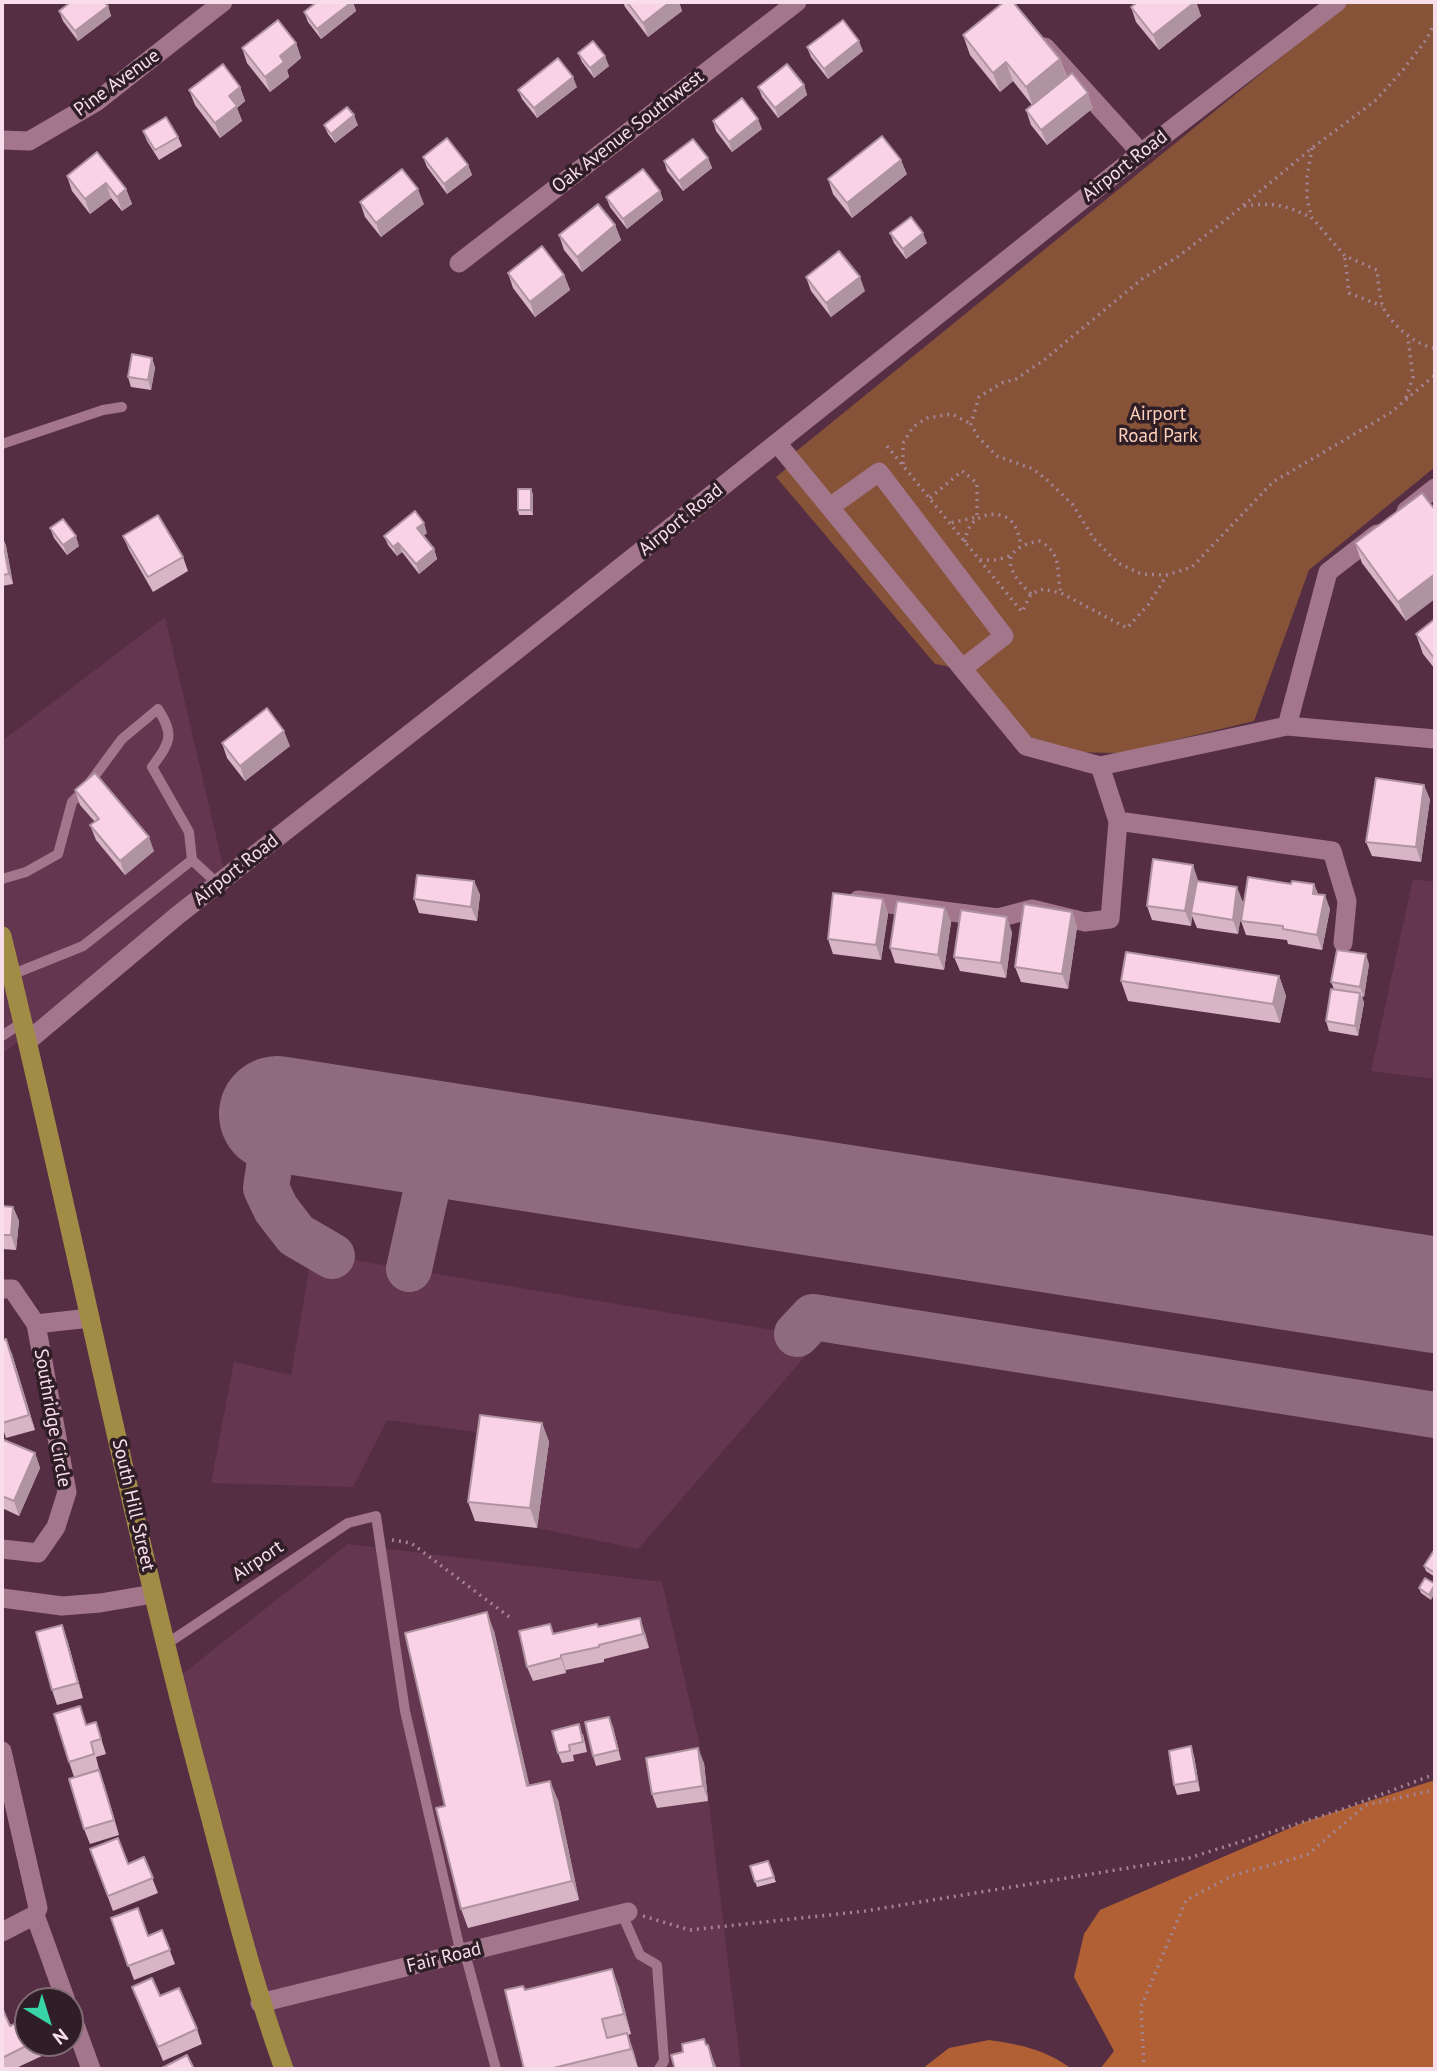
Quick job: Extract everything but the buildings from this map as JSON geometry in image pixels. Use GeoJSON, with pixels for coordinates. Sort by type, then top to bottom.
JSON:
{"type":"FeatureCollection","features":[{"type":"Feature","properties":{"kind":"main road","name":"South Hill Street"},"geometry":{"type":"LineString","coordinates":[[2,936],[165,1645],[260,2003],[284,2069]]}},
{"type":"Feature","properties":{"kind":"street","name":"Pine Avenue"},"geometry":{"type":"LineString","coordinates":[[2,140],[29,141],[96,102],[223,2]]}},
{"type":"Feature","properties":{"kind":"street","name":"Oak Avenue Southwest"},"geometry":{"type":"LineString","coordinates":[[459,263],[797,2]]}},
{"type":"Feature","properties":{"kind":"street","name":"Airport Road"},"geometry":{"type":"LineString","coordinates":[[25,1032],[503,662],[1141,153],[1338,2]]}},
{"type":"Feature","properties":{"kind":"street"},"geometry":{"type":"LineString","coordinates":[[1032,32],[1141,153]]}},
{"type":"Feature","properties":{"kind":"street"},"geometry":{"type":"LineString","coordinates":[[777,443],[1026,746],[1100,766],[1287,726],[1435,739]]}},
{"type":"Feature","properties":{"kind":"street"},"geometry":{"type":"LineString","coordinates":[[830,507],[879,472],[1004,636],[963,668]]}},
{"type":"Feature","properties":{"kind":"street"},"geometry":{"type":"LineString","coordinates":[[1287,726],[1328,572],[1435,488]]}},
{"type":"Feature","properties":{"kind":"street"},"geometry":{"type":"LineString","coordinates":[[851,899],[998,918],[1032,909],[1085,922],[1110,919],[1118,821],[1100,766]]}},
{"type":"Feature","properties":{"kind":"street"},"geometry":{"type":"LineString","coordinates":[[1118,821],[1332,851],[1347,901],[1343,943]]}},
{"type":"Feature","properties":{"kind":"street","name":"Southridge Circle"},"geometry":{"type":"LineString","coordinates":[[2,1289],[12,1289],[36,1324],[68,1492],[56,1527],[38,1553],[2,1549]]}},
{"type":"Feature","properties":{"kind":"street","name":"Southridge Circle"},"geometry":{"type":"LineString","coordinates":[[36,1324],[90,1318]]}},
{"type":"Feature","properties":{"kind":"street"},"geometry":{"type":"LineString","coordinates":[[2,1598],[62,1606],[153,1594]]}},
{"type":"Feature","properties":{"kind":"street"},"geometry":{"type":"LineString","coordinates":[[2,1751],[38,1908],[35,1915],[2,1932]]}},
{"type":"Feature","properties":{"kind":"street","name":"Fair Road"},"geometry":{"type":"LineString","coordinates":[[260,2003],[625,1913]]}},
{"type":"Feature","properties":{"kind":"street"},"geometry":{"type":"LineString","coordinates":[[35,1915],[61,1987]]}},
{"type":"Feature","properties":{"kind":"street"},"geometry":{"type":"LineString","coordinates":[[84,2050],[91,2069]]}},
{"type":"Feature","properties":{"kind":"lane"},"geometry":{"type":"LineString","coordinates":[[2,444],[103,410],[122,407]]}},
{"type":"Feature","properties":{"kind":"lane"},"geometry":{"type":"LineString","coordinates":[[2,879],[26,872],[58,854],[72,802],[85,789],[122,739],[158,709],[169,726],[169,744],[152,766],[189,832],[192,860],[218,884]]}},
{"type":"Feature","properties":{"kind":"lane"},"geometry":{"type":"LineString","coordinates":[[11,975],[83,946],[192,860]]}},
{"type":"Feature","properties":{"kind":"lane"},"geometry":{"type":"LineString","coordinates":[[2,1036],[25,1032]]}},
{"type":"Feature","properties":{"kind":"lane","name":"Airport"},"geometry":{"type":"LineString","coordinates":[[165,1645],[348,1522],[376,1516],[379,1537]]}},
{"type":"Feature","properties":{"kind":"lane"},"geometry":{"type":"LineString","coordinates":[[379,1537],[405,1711],[463,1953],[496,2069]]}},
{"type":"Feature","properties":{"kind":"lane"},"geometry":{"type":"LineString","coordinates":[[625,1913],[640,1955],[657,1965],[664,2062],[659,2069]]}},
{"type":"Feature","properties":{"kind":"path"},"geometry":{"type":"LineString","coordinates":[[971,424],[979,397],[1002,383],[1016,379],[1044,360],[1142,279],[1179,256],[1312,148],[1375,101],[1426,40],[1435,22]]}},
{"type":"Feature","properties":{"kind":"path"},"geometry":{"type":"LineString","coordinates":[[1312,148],[1307,188],[1312,218]]}},
{"type":"Feature","properties":{"kind":"path"},"geometry":{"type":"LineString","coordinates":[[1242,206],[1265,203],[1290,207],[1312,218],[1345,256],[1377,270],[1382,306]]}},
{"type":"Feature","properties":{"kind":"path"},"geometry":{"type":"LineString","coordinates":[[1345,256],[1349,293],[1382,306],[1408,338],[1427,348],[1435,348]]}},
{"type":"Feature","properties":{"kind":"path"},"geometry":{"type":"LineString","coordinates":[[1405,400],[1413,377],[1408,338]]}},
{"type":"Feature","properties":{"kind":"path"},"geometry":{"type":"LineString","coordinates":[[903,465],[903,443],[914,428],[927,418],[952,414],[971,424],[978,437],[997,456],[1033,469],[1047,480],[1073,505],[1094,539],[1118,563],[1142,574],[1167,575],[1192,567],[1273,482],[1390,413],[1435,375]]}},
{"type":"Feature","properties":{"kind":"path"},"geometry":{"type":"LineString","coordinates":[[887,446],[1022,612],[1031,594],[1043,589],[1061,593],[1127,628],[1148,605],[1167,575]]}},
{"type":"Feature","properties":{"kind":"path"},"geometry":{"type":"LineString","coordinates":[[929,498],[962,471],[977,483],[977,517],[969,527],[965,541]]}},
{"type":"Feature","properties":{"kind":"path"},"geometry":{"type":"LineString","coordinates":[[950,523],[996,514],[1010,519],[1021,544]]}},
{"type":"Feature","properties":{"kind":"path"},"geometry":{"type":"LineString","coordinates":[[979,560],[998,560],[1012,555],[1021,544],[1040,541],[1053,549],[1058,563],[1057,578],[1061,593]]}},
{"type":"Feature","properties":{"kind":"path"},"geometry":{"type":"LineString","coordinates":[[1012,555],[1011,571],[1018,583],[1031,594]]}},
{"type":"Feature","properties":{"kind":"path"},"geometry":{"type":"LineString","coordinates":[[379,1537],[411,1543],[512,1619]]}},
{"type":"Feature","properties":{"kind":"path"},"geometry":{"type":"LineString","coordinates":[[625,1913],[690,1930],[864,1910],[1189,1858],[1338,1811],[1435,1774]]}},
{"type":"Feature","properties":{"kind":"path"},"geometry":{"type":"LineString","coordinates":[[1144,2069],[1141,2007],[1186,1900],[1234,1875],[1307,1855],[1366,1805],[1435,1790]]}},
{"type":"Feature","properties":{"kind":"shaded area"},"geometry":{"type":"Polygon","coordinates":[[[165,617],[227,883],[2,1054],[2,741],[165,617]]]}},
{"type":"Feature","properties":{"kind":"shaded area"},"geometry":{"type":"Polygon","coordinates":[[[1413,879],[1435,882],[1435,1079],[1371,1071],[1413,879]]]}},
{"type":"Feature","properties":{"kind":"shaded area"},"geometry":{"type":"Polygon","coordinates":[[[312,1253],[821,1338],[638,1549],[537,1528],[549,1442],[387,1420],[353,1487],[211,1483],[234,1362],[291,1375],[312,1253]]]}},
{"type":"Feature","properties":{"kind":"shaded area"},"geometry":{"type":"Polygon","coordinates":[[[348,1544],[662,1582],[704,1763],[741,2069],[291,2069],[274,2024],[181,1675],[348,1544]]]}},
{"type":"Feature","properties":{"kind":"shaded area"},"geometry":{"type":"Polygon","coordinates":[[[1435,1780],[1435,2069],[1100,2069],[1114,2051],[1074,1977],[1084,1934],[1100,1910],[1304,1822],[1435,1780]]]}},
{"type":"Feature","properties":{"kind":"shaded area"},"geometry":{"type":"Polygon","coordinates":[[[989,2040],[1032,2049],[1072,2069],[922,2069],[949,2048],[989,2040]]]}},
{"type":"Feature","properties":{"kind":"green space","name":"Airport Road Park"},"geometry":{"type":"Polygon","coordinates":[[[1349,2],[1435,2],[1435,467],[1309,570],[1254,721],[1121,753],[1048,752],[951,667],[935,664],[776,477],[792,464],[788,458],[1349,2]]]}},
{"type":"Feature","properties":{"kind":"taxiway"},"geometry":{"type":"LineString","coordinates":[[277,1114],[266,1188],[276,1209],[296,1235],[332,1256]]}},
{"type":"Feature","properties":{"kind":"taxiway"},"geometry":{"type":"LineString","coordinates":[[409,1269],[438,1139]]}},
{"type":"Feature","properties":{"kind":"taxiway"},"geometry":{"type":"LineString","coordinates":[[797,1334],[813,1317],[1435,1415]]}},
{"type":"Feature","properties":{"kind":"runway"},"geometry":{"type":"LineString","coordinates":[[277,1114],[1435,1295]]}}]}
